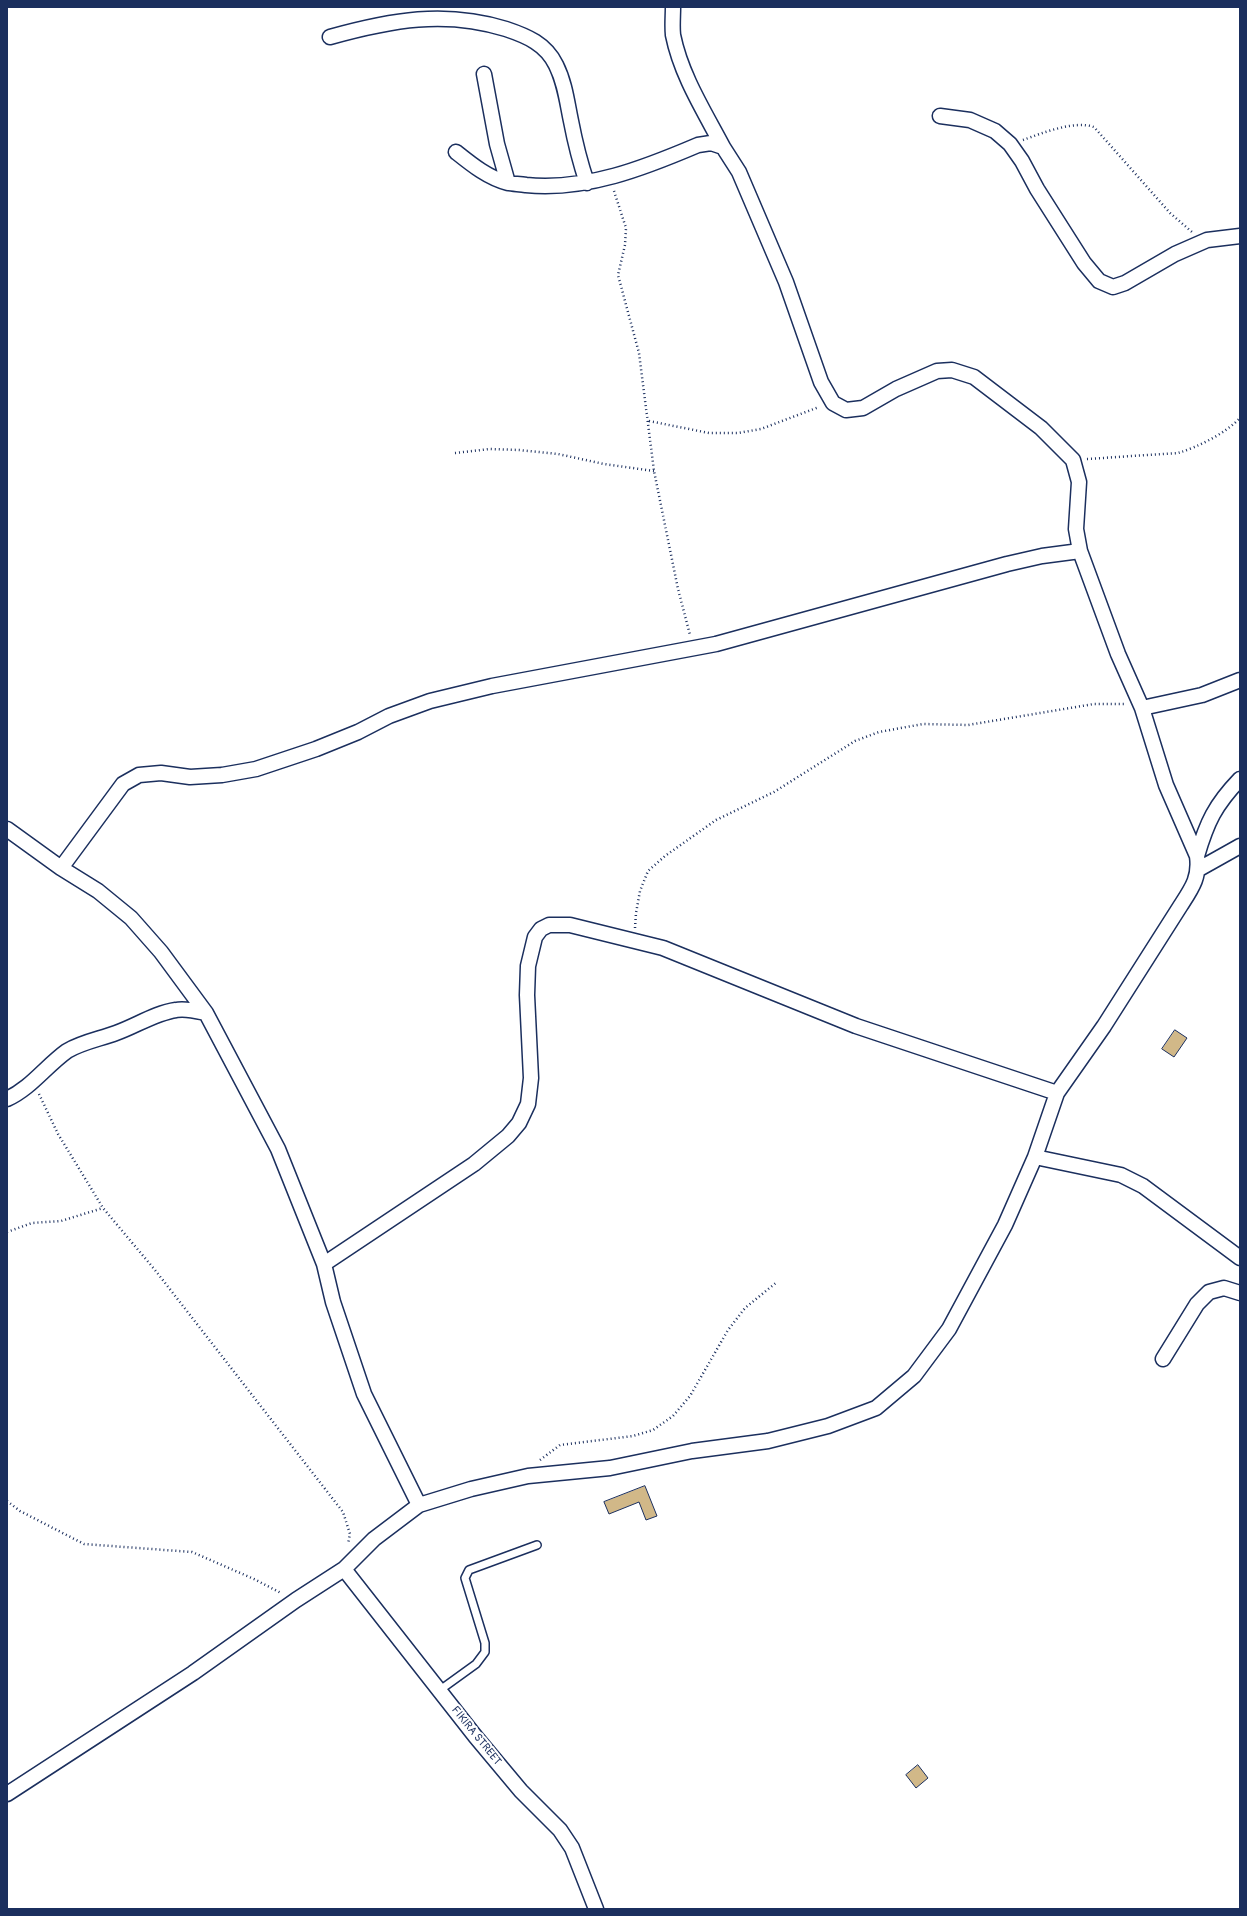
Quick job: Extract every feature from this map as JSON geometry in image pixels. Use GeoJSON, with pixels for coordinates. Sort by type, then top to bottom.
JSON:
{"type":"FeatureCollection","features":[{"type":"Feature","properties":{"kind":"street"},"geometry":{"type":"LineString","coordinates":[[673,7],[673,34],[681,63],[698,100],[742,179],[786,282],[821,382],[833,402],[846,410],[863,408],[910,383],[937,372],[952,370],[974,377],[1041,428],[1073,460],[1079,482],[1076,529],[1080,551],[1118,654],[1142,708],[1166,785],[1198,862]]}},
{"type":"Feature","properties":{"kind":"street"},"geometry":{"type":"LineString","coordinates":[[330,37],[372,25],[395,21],[456,18],[492,25],[527,36],[545,49],[556,64],[564,87],[586,183]]}},
{"type":"Feature","properties":{"kind":"street"},"geometry":{"type":"LineString","coordinates":[[484,74],[497,144],[508,183]]}},
{"type":"Feature","properties":{"kind":"street"},"geometry":{"type":"LineString","coordinates":[[940,116],[970,120],[995,131],[1010,144],[1022,161],[1037,189],[1084,263],[1099,281],[1113,287],[1125,283],[1169,258],[1207,240],[1240,236]]}},
{"type":"Feature","properties":{"kind":"street"},"geometry":{"type":"LineString","coordinates":[[456,152],[480,171],[508,183],[542,186],[586,183],[626,173],[698,145],[711,143],[723,147]]}},
{"type":"Feature","properties":{"kind":"street"},"geometry":{"type":"LineString","coordinates":[[62,868],[123,784],[139,775],[161,773],[190,777],[222,775],[256,768],[316,749],[358,732],[389,716],[430,701],[492,686],[716,644],[1007,564],[1042,556],[1080,551]]}},
{"type":"Feature","properties":{"kind":"street"},"geometry":{"type":"LineString","coordinates":[[1142,708],[1202,695],[1240,680]]}},
{"type":"Feature","properties":{"kind":"street"},"geometry":{"type":"LineString","coordinates":[[7,1794],[193,1672],[296,1600],[344,1569],[374,1539],[418,1505],[471,1489],[528,1476],[610,1468],[692,1451],[768,1441],[828,1426],[876,1408],[914,1376],[949,1330],[1005,1225],[1035,1157],[1057,1093],[1104,1026],[1192,887],[1212,813],[1223,796],[1240,779]]}},
{"type":"Feature","properties":{"kind":"street"},"geometry":{"type":"LineString","coordinates":[[7,829],[62,868],[98,891],[131,918],[161,952],[206,1013],[278,1149],[324,1264],[333,1302],[364,1394],[418,1505]]}},
{"type":"Feature","properties":{"kind":"street"},"geometry":{"type":"LineString","coordinates":[[1198,862],[1240,846]]}},
{"type":"Feature","properties":{"kind":"street"},"geometry":{"type":"LineString","coordinates":[[324,1264],[474,1164],[508,1136],[519,1123],[528,1104],[531,1078],[527,995],[528,966],[535,937],[541,929],[549,925],[570,925],[663,948],[856,1026],[1057,1093]]}},
{"type":"Feature","properties":{"kind":"street"},"geometry":{"type":"LineString","coordinates":[[7,1099],[16,1095],[68,1051],[89,1041],[116,1033],[161,1014],[177,1009],[206,1013]]}},
{"type":"Feature","properties":{"kind":"street"},"geometry":{"type":"LineString","coordinates":[[1035,1157],[1121,1175],[1143,1186],[1240,1258]]}},
{"type":"Feature","properties":{"kind":"street"},"geometry":{"type":"LineString","coordinates":[[1163,1359],[1196,1304],[1209,1292],[1224,1288],[1240,1293]]}},
{"type":"Feature","properties":{"kind":"street","name":"FIKIRA STREET"},"geometry":{"type":"LineString","coordinates":[[344,1569],[500,1767],[521,1791],[560,1830],[572,1848],[596,1909]]}},
{"type":"Feature","properties":{"kind":"lane"},"geometry":{"type":"LineString","coordinates":[[440,1690],[476,1664],[485,1652],[485,1643],[465,1578],[469,1570],[537,1545]]}},
{"type":"Feature","properties":{"kind":"path"},"geometry":{"type":"LineString","coordinates":[[1010,144],[1065,127],[1088,125],[1094,127],[1170,213],[1188,229],[1207,240]]}},
{"type":"Feature","properties":{"kind":"path"},"geometry":{"type":"LineString","coordinates":[[608,177],[623,215],[626,228],[625,245],[618,275],[640,353],[654,471],[676,581],[694,648]]}},
{"type":"Feature","properties":{"kind":"path"},"geometry":{"type":"LineString","coordinates":[[649,421],[709,433],[738,433],[761,429],[833,402]]}},
{"type":"Feature","properties":{"kind":"path"},"geometry":{"type":"LineString","coordinates":[[1073,460],[1178,454],[1192,449],[1234,424],[1240,418]]}},
{"type":"Feature","properties":{"kind":"path"},"geometry":{"type":"LineString","coordinates":[[455,453],[490,449],[519,450],[558,454],[604,464],[654,471]]}},
{"type":"Feature","properties":{"kind":"path"},"geometry":{"type":"LineString","coordinates":[[635,940],[636,913],[640,891],[648,871],[665,856],[716,820],[774,792],[855,741],[878,732],[923,724],[968,725],[1094,704],[1120,703],[1142,708]]}},
{"type":"Feature","properties":{"kind":"path"},"geometry":{"type":"LineString","coordinates":[[33,1081],[58,1134],[103,1208],[155,1270],[343,1512],[350,1534],[344,1569]]}},
{"type":"Feature","properties":{"kind":"path"},"geometry":{"type":"LineString","coordinates":[[7,1232],[32,1223],[61,1221],[103,1208]]}},
{"type":"Feature","properties":{"kind":"path"},"geometry":{"type":"LineString","coordinates":[[528,1476],[536,1464],[560,1445],[633,1436],[653,1430],[673,1416],[690,1396],[728,1330],[745,1308],[777,1282]]}},
{"type":"Feature","properties":{"kind":"path"},"geometry":{"type":"LineString","coordinates":[[7,1501],[20,1511],[84,1544],[192,1552],[254,1578],[296,1600]]}},
{"type":"Feature","properties":{"kind":"building"},"geometry":{"type":"Polygon","coordinates":[[[1175,1030],[1187,1038],[1174,1057],[1162,1049],[1175,1030]]]}},
{"type":"Feature","properties":{"kind":"building"},"geometry":{"type":"Polygon","coordinates":[[[645,1486],[657,1516],[646,1520],[639,1502],[609,1514],[604,1502],[645,1486]]]}},
{"type":"Feature","properties":{"kind":"building"},"geometry":{"type":"Polygon","coordinates":[[[918,1765],[928,1778],[916,1788],[906,1775],[918,1765]]]}}]}
